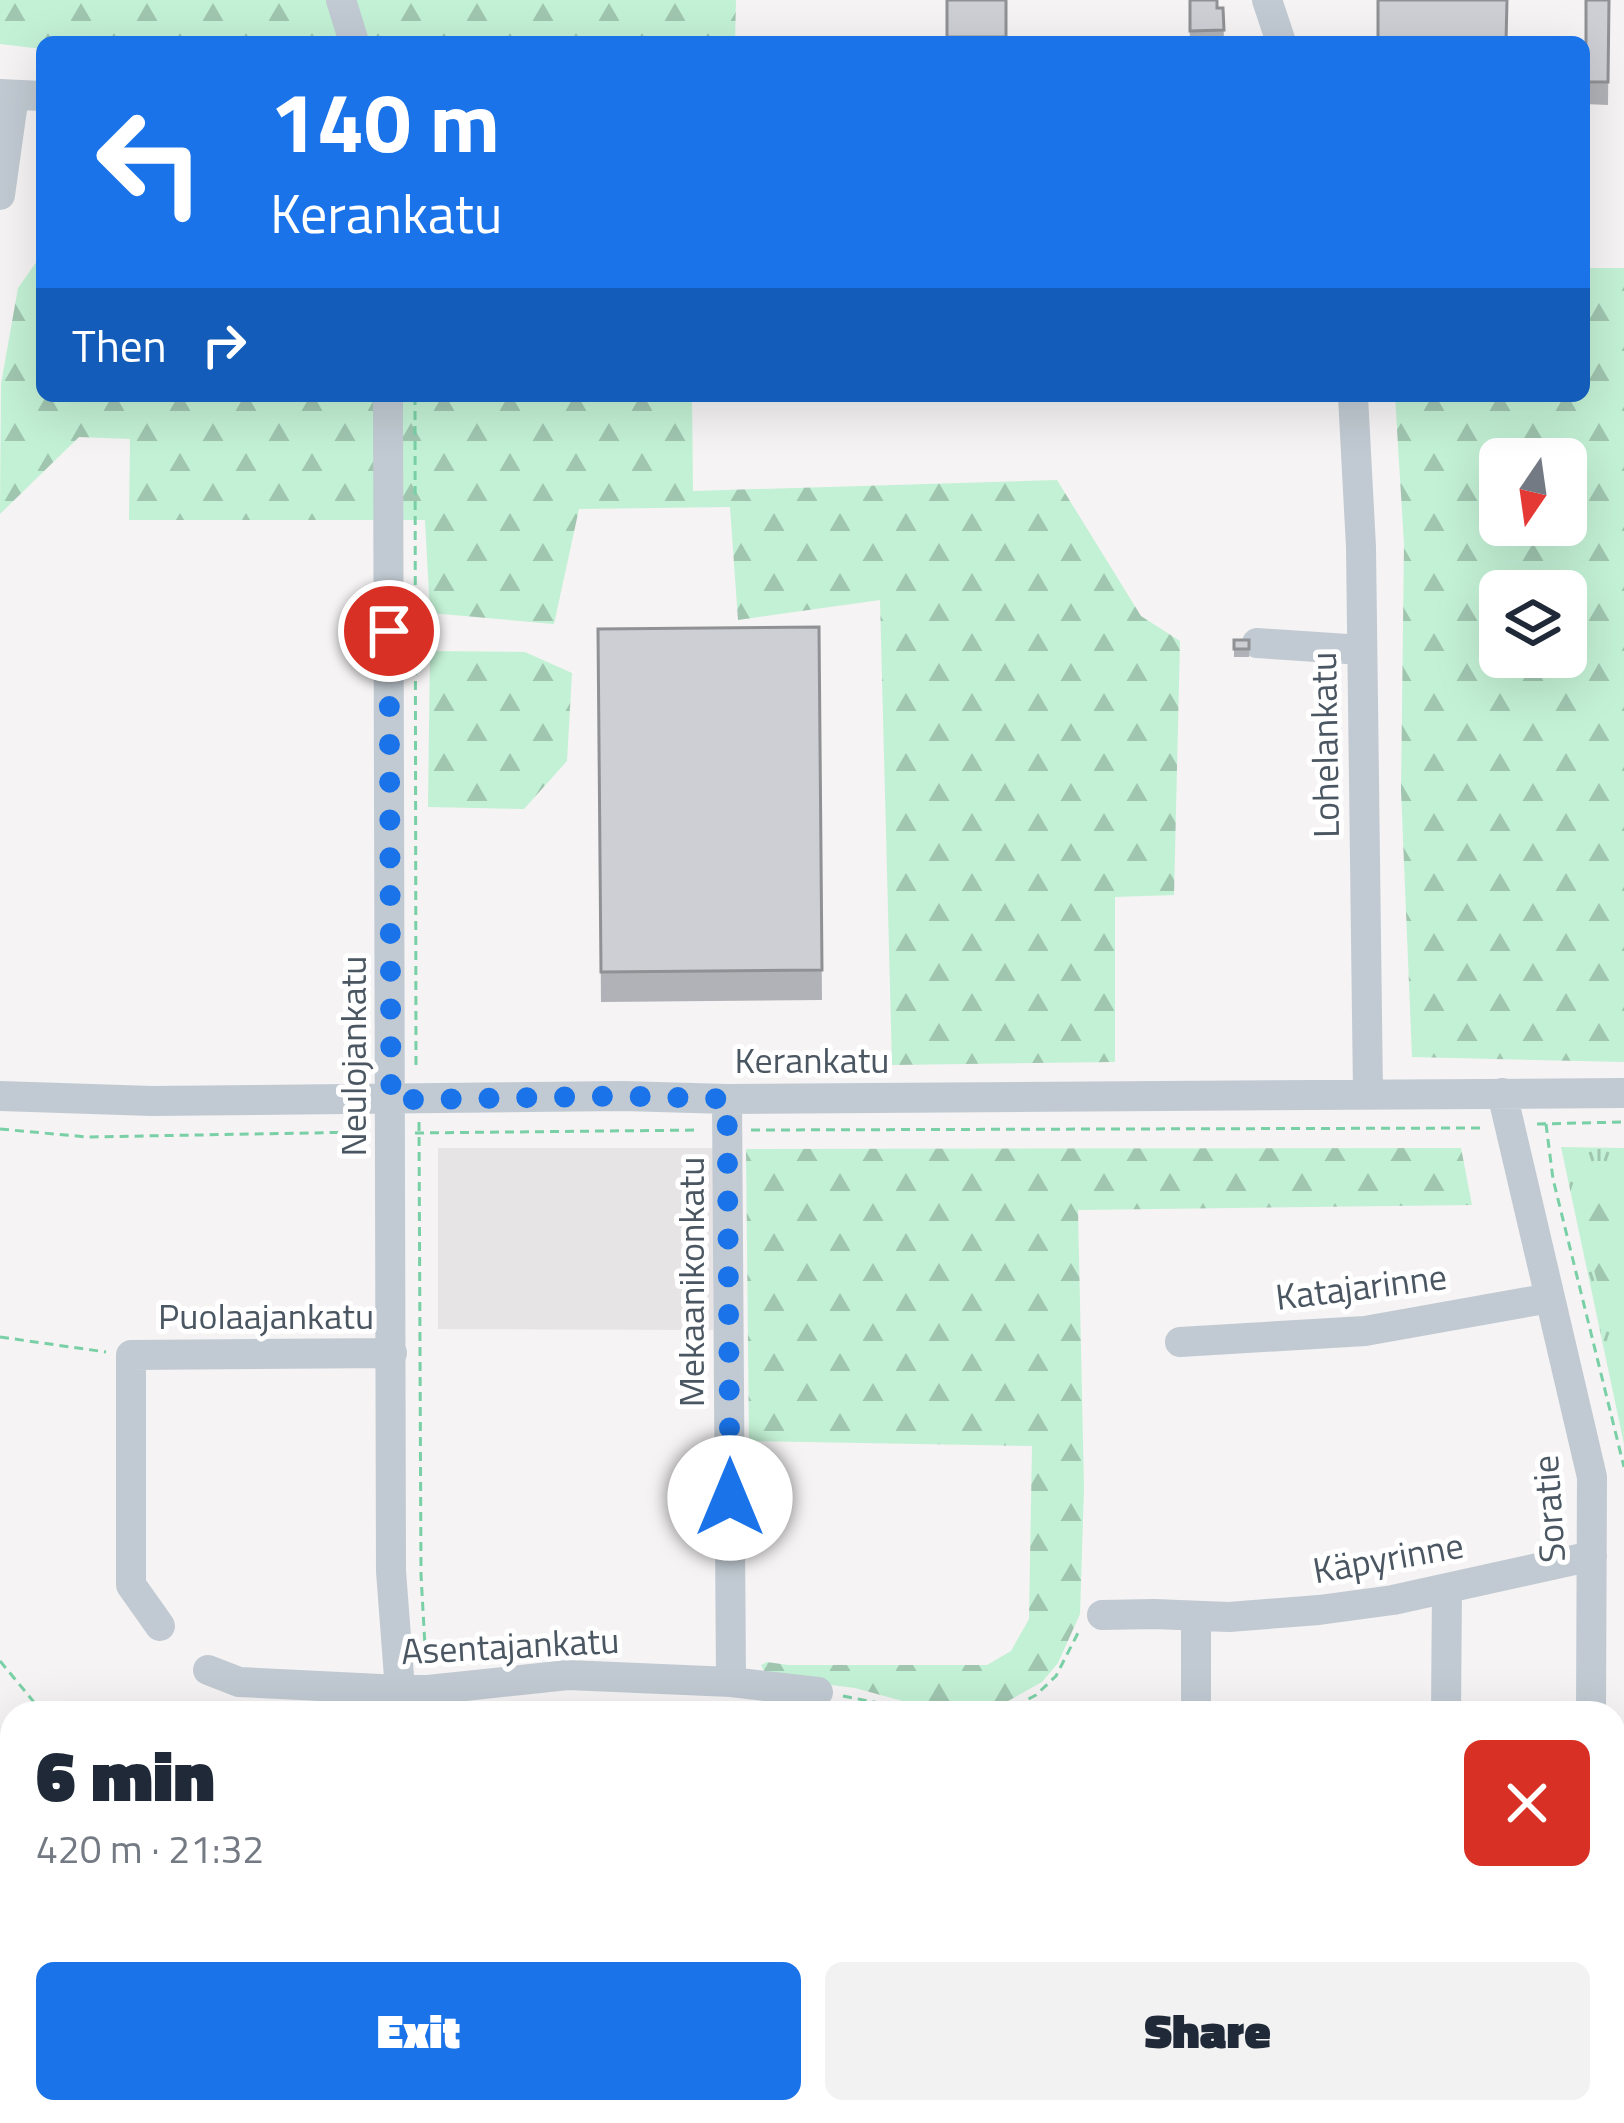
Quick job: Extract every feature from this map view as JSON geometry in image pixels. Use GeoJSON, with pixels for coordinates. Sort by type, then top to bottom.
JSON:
{"type":"FeatureCollection","features":[{"type":"Feature","properties":{"kind":"street"},"geometry":{"type":"LineString","coordinates":[[340,0],[352,36]]}},
{"type":"Feature","properties":{"kind":"street"},"geometry":{"type":"LineString","coordinates":[[1267,0],[1279,36]]}},
{"type":"Feature","properties":{"kind":"street"},"geometry":{"type":"LineString","coordinates":[[0,195],[19,95]]}},
{"type":"Feature","properties":{"kind":"street","name":"Neulojankatu"},"geometry":{"type":"LineString","coordinates":[[388,402],[406,1132],[392,1353],[391,1571],[412,1698]]}},
{"type":"Feature","properties":{"kind":"street","name":"Lohelankatu"},"geometry":{"type":"LineString","coordinates":[[1353,402],[1360,547],[1368,1094]]}},
{"type":"Feature","properties":{"kind":"street"},"geometry":{"type":"LineString","coordinates":[[1257,643],[1362,650]]}},
{"type":"Feature","properties":{"kind":"street","name":"Soratie"},"geometry":{"type":"LineString","coordinates":[[1502,1093],[1592,1477],[1591,1701]]}},
{"type":"Feature","properties":{"kind":"street","name":"Kerankatu"},"geometry":{"type":"LineString","coordinates":[[0,1096],[152,1101],[623,1096],[727,1114],[1368,1094],[1624,1093]]}},
{"type":"Feature","properties":{"kind":"street","name":"Mekaanikonkatu"},"geometry":{"type":"LineString","coordinates":[[727,1114],[731,1682]]}},
{"type":"Feature","properties":{"kind":"street","name":"Katajarinne"},"geometry":{"type":"LineString","coordinates":[[1180,1342],[1365,1331],[1550,1298]]}},
{"type":"Feature","properties":{"kind":"street","name":"Puolaajankatu"},"geometry":{"type":"LineString","coordinates":[[160,1626],[131,1586],[131,1355],[392,1353]]}},
{"type":"Feature","properties":{"kind":"street","name":"Käpyrinne"},"geometry":{"type":"LineString","coordinates":[[1102,1615],[1228,1617],[1319,1610],[1393,1600],[1592,1556]]}},
{"type":"Feature","properties":{"kind":"street"},"geometry":{"type":"LineString","coordinates":[[1446,1701],[1447,1588]]}},
{"type":"Feature","properties":{"kind":"street"},"geometry":{"type":"LineString","coordinates":[[1196,1616],[1196,1701]]}},
{"type":"Feature","properties":{"kind":"street","name":"Asentajankatu"},"geometry":{"type":"LineString","coordinates":[[208,1670],[239,1682],[412,1698],[568,1676],[731,1682],[818,1692]]}},
{"type":"Feature","properties":{"kind":"path"},"geometry":{"type":"LineString","coordinates":[[412,1698],[421,1575],[404,1099],[415,402]]}},
{"type":"Feature","properties":{"kind":"path"},"geometry":{"type":"LineString","coordinates":[[0,1129],[87,1137],[406,1132],[727,1114],[1509,1128],[1624,1122]]}},
{"type":"Feature","properties":{"kind":"path"},"geometry":{"type":"LineString","coordinates":[[1545,1123],[1552,1179],[1624,1467]]}},
{"type":"Feature","properties":{"kind":"path"},"geometry":{"type":"LineString","coordinates":[[0,1337],[131,1355]]}},
{"type":"Feature","properties":{"kind":"path"},"geometry":{"type":"LineString","coordinates":[[1025,1701],[1056,1676],[1081,1627],[1102,1615]]}},
{"type":"Feature","properties":{"kind":"path"},"geometry":{"type":"LineString","coordinates":[[0,1661],[33,1701]]}},
{"type":"Feature","properties":{"kind":"path"},"geometry":{"type":"LineString","coordinates":[[818,1692],[866,1701]]}},
{"type":"Feature","properties":{"kind":"shaded area"},"geometry":{"type":"Polygon","coordinates":[[[438,1148],[714,1148],[713,1330],[438,1329],[438,1148]]]}},
{"type":"Feature","properties":{"kind":"green space"},"geometry":{"type":"Polygon","coordinates":[[[0,0],[736,0],[735,36],[36,36],[36,48],[0,44],[0,0]]]}},
{"type":"Feature","properties":{"kind":"green space"},"geometry":{"type":"Polygon","coordinates":[[[36,262],[36,402],[692,402],[693,491],[1057,480],[1141,616],[1180,641],[1174,895],[1115,897],[1115,1062],[892,1065],[880,600],[738,620],[730,507],[579,509],[554,624],[430,613],[425,520],[129,520],[130,439],[79,437],[0,514],[1,384],[18,288],[36,262]]]}},
{"type":"Feature","properties":{"kind":"green space"},"geometry":{"type":"Polygon","coordinates":[[[1590,268],[1624,268],[1624,1062],[1412,1057],[1401,790],[1404,544],[1395,402],[1590,402],[1590,268]]]}},
{"type":"Feature","properties":{"kind":"green space"},"geometry":{"type":"Polygon","coordinates":[[[430,651],[525,652],[572,673],[567,761],[524,809],[428,807],[430,651]]]}},
{"type":"Feature","properties":{"kind":"green space"},"geometry":{"type":"Polygon","coordinates":[[[1561,1147],[1624,1148],[1624,1444],[1561,1147]]]}},
{"type":"Feature","properties":{"kind":"green space"},"geometry":{"type":"Polygon","coordinates":[[[1461,1148],[1472,1205],[1078,1210],[1084,1488],[1080,1614],[1058,1663],[1042,1682],[1008,1701],[902,1701],[855,1688],[791,1680],[765,1673],[761,1665],[987,1665],[1011,1651],[1029,1619],[1032,1446],[749,1441],[746,1149],[1461,1148]]]}},
{"type":"Feature","properties":{"kind":"green space"},"geometry":{"type":"Polygon","coordinates":[[[1591,1163],[1606,1167],[1620,1206],[1620,1260],[1610,1294],[1599,1288],[1582,1215],[1580,1170],[1591,1163]]]}},
{"type":"Feature","properties":{"kind":"building"},"geometry":{"type":"Polygon","coordinates":[[[947,0],[1006,0],[1006,36],[947,36],[947,0]]]}},
{"type":"Feature","properties":{"kind":"building"},"geometry":{"type":"Polygon","coordinates":[[[1190,0],[1217,0],[1217,8],[1223,8],[1224,30],[1190,31],[1190,0]]]}},
{"type":"Feature","properties":{"kind":"building"},"geometry":{"type":"Polygon","coordinates":[[[1378,0],[1507,0],[1506,36],[1378,36],[1378,0]]]}},
{"type":"Feature","properties":{"kind":"building"},"geometry":{"type":"Polygon","coordinates":[[[1586,0],[1609,0],[1608,82],[1590,82],[1590,36],[1586,36],[1586,0]]]}},
{"type":"Feature","properties":{"kind":"building"},"geometry":{"type":"Polygon","coordinates":[[[819,627],[822,970],[601,972],[598,629],[819,627]]]}},
{"type":"Feature","properties":{"kind":"building"},"geometry":{"type":"Polygon","coordinates":[[[1234,640],[1249,640],[1249,649],[1234,649],[1234,640]]]}},
{"type":"Feature","properties":{"kind":"route"},"geometry":{"type":"LineString","coordinates":[[389,631],[391,1100],[727,1099],[730,1498]]}}]}
